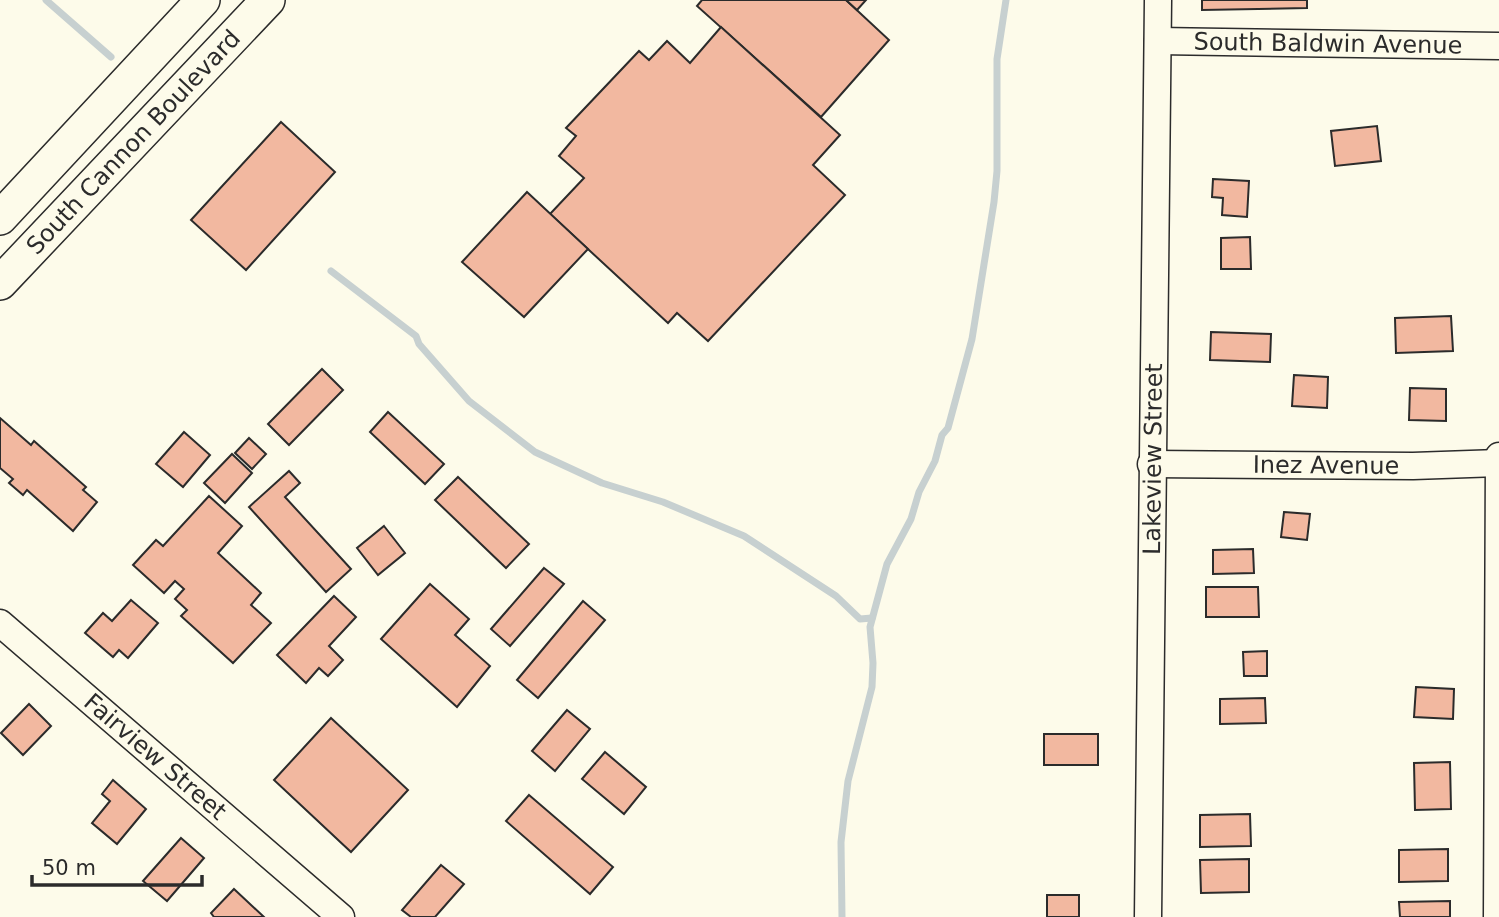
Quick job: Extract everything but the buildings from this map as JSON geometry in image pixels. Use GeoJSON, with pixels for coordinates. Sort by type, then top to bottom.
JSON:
{"type":"FeatureCollection","features":[{"type":"Feature","properties":{"kind":"main road","name":"South Cannon Boulevard"},"geometry":{"type":"LineString","coordinates":[[0,218],[203,0]]}},
{"type":"Feature","properties":{"kind":"main road","name":"South Cannon Boulevard"},"geometry":{"type":"LineString","coordinates":[[0,283],[268,0]]}},
{"type":"Feature","properties":{"kind":"street","name":"Lakeview Street"},"geometry":{"type":"LineString","coordinates":[[1147,917],[1158,0]]}},
{"type":"Feature","properties":{"kind":"street","name":"South Baldwin Avenue"},"geometry":{"type":"LineString","coordinates":[[1158,41],[1499,46]]}},
{"type":"Feature","properties":{"kind":"street"},"geometry":{"type":"LineString","coordinates":[[1497,917],[1499,456]]}},
{"type":"Feature","properties":{"kind":"street","name":"Inez Avenue"},"geometry":{"type":"LineString","coordinates":[[1152,464],[1499,464]]}},
{"type":"Feature","properties":{"kind":"street","name":"Fairview Street"},"geometry":{"type":"LineString","coordinates":[[0,623],[341,917]]}},
{"type":"Feature","properties":{"kind":"waterway"},"geometry":{"type":"LineString","coordinates":[[46,0],[111,57]]}},
{"type":"Feature","properties":{"kind":"waterway"},"geometry":{"type":"LineString","coordinates":[[842,917],[841,842],[848,781],[872,687],[870,627],[887,564],[911,519],[919,492],[935,461],[942,435],[948,428],[972,339],[994,202],[997,171],[997,59],[1006,0]]}},
{"type":"Feature","properties":{"kind":"waterway"},"geometry":{"type":"LineString","coordinates":[[331,271],[416,336],[419,344],[469,401],[535,452],[602,483],[663,502],[744,536],[836,596],[860,619],[872,618]]}}]}
